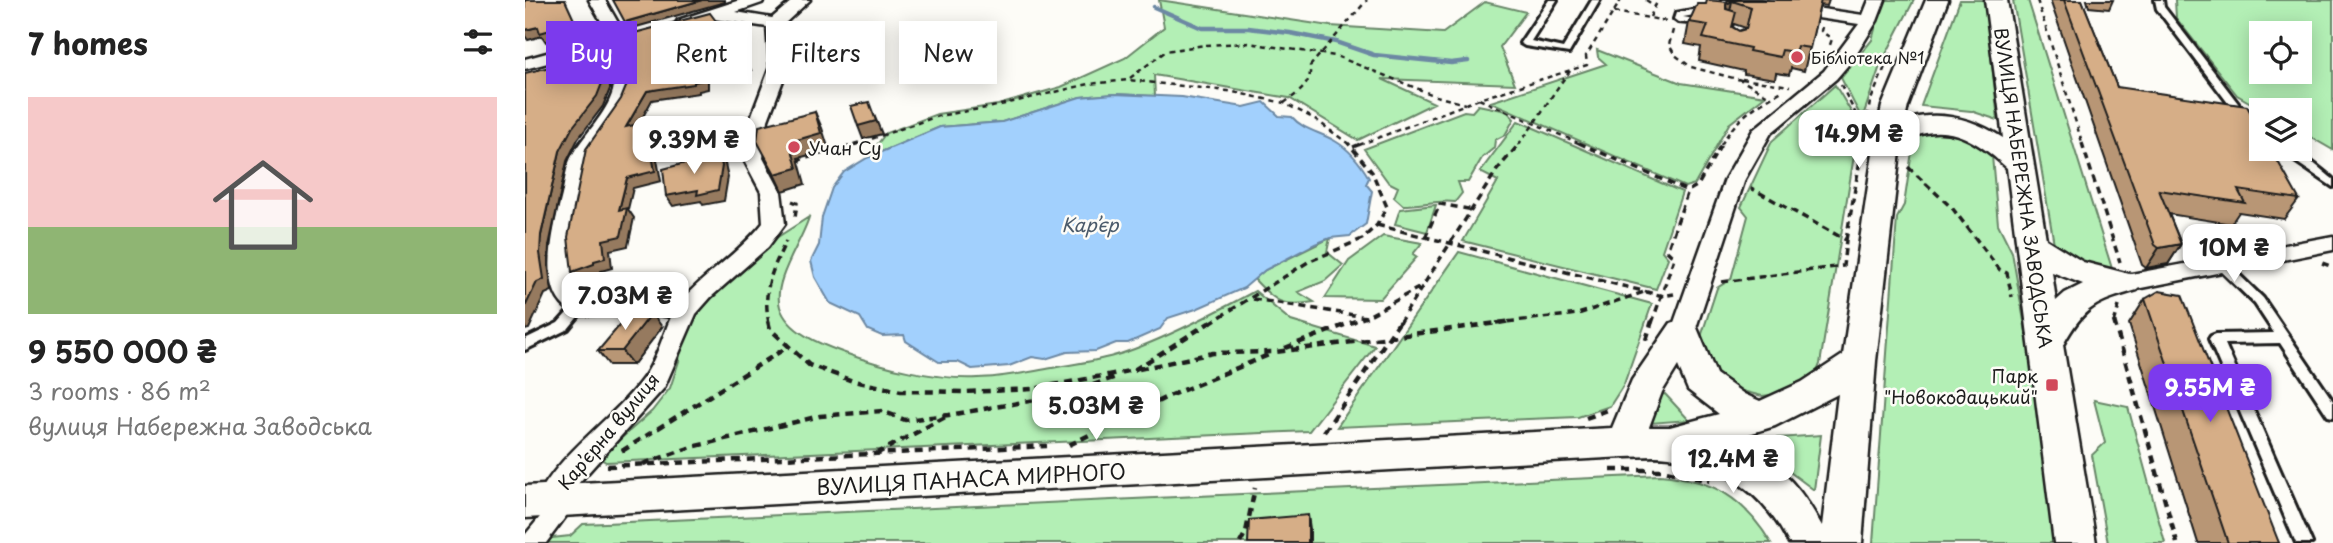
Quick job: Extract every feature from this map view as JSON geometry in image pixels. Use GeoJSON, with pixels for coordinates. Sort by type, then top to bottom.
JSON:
{"type":"FeatureCollection","features":[{"type":"Feature","properties":{"kind":"main road"},"geometry":{"type":"LineString","coordinates":[[1842,543],[1875,140],[1895,106],[1937,0]]}},
{"type":"Feature","properties":{"kind":"main road","name":"ВУЛИЦЯ НАБЕРЕЖНА ЗАВОДСЬКА"},"geometry":{"type":"LineString","coordinates":[[1996,0],[2075,543]]}},
{"type":"Feature","properties":{"kind":"main road"},"geometry":{"type":"LineString","coordinates":[[1875,140],[1915,124],[1947,124],[1983,136],[2021,166]]}},
{"type":"Feature","properties":{"kind":"main road"},"geometry":{"type":"LineString","coordinates":[[2033,244],[2057,264],[2074,272],[2122,283]]}},
{"type":"Feature","properties":{"kind":"main road"},"geometry":{"type":"LineString","coordinates":[[2045,330],[2076,298],[2122,283]]}},
{"type":"Feature","properties":{"kind":"main road"},"geometry":{"type":"LineString","coordinates":[[1683,331],[1702,382],[1731,404],[1762,416]]}},
{"type":"Feature","properties":{"kind":"main road"},"geometry":{"type":"LineString","coordinates":[[1616,456],[1645,389],[1683,331]]}},
{"type":"Feature","properties":{"kind":"main road"},"geometry":{"type":"LineString","coordinates":[[1669,442],[1762,416],[1831,384],[1859,361]]}},
{"type":"Feature","properties":{"kind":"main road"},"geometry":{"type":"LineString","coordinates":[[1669,442],[1723,457],[1759,474],[1790,505],[1810,543]]}},
{"type":"Feature","properties":{"kind":"main road","name":"ВУЛИЦЯ ПАНАСА МИРНОГО"},"geometry":{"type":"LineString","coordinates":[[547,501],[1616,456],[1669,442]]}},
{"type":"Feature","properties":{"kind":"street"},"geometry":{"type":"LineString","coordinates":[[597,0],[609,21]]}},
{"type":"Feature","properties":{"kind":"street"},"geometry":{"type":"LineString","coordinates":[[691,21],[756,0]]}},
{"type":"Feature","properties":{"kind":"street"},"geometry":{"type":"LineString","coordinates":[[778,21],[802,0]]}},
{"type":"Feature","properties":{"kind":"street"},"geometry":{"type":"LineString","coordinates":[[1683,331],[1694,291],[1735,179],[1763,130],[1830,75],[1848,54],[1869,21],[1877,0]]}},
{"type":"Feature","properties":{"kind":"street"},"geometry":{"type":"LineString","coordinates":[[1723,5],[1750,2],[1869,21]]}},
{"type":"Feature","properties":{"kind":"street"},"geometry":{"type":"LineString","coordinates":[[713,15],[766,22]]}},
{"type":"Feature","properties":{"kind":"street"},"geometry":{"type":"LineString","coordinates":[[525,64],[546,58]]}},
{"type":"Feature","properties":{"kind":"street"},"geometry":{"type":"LineString","coordinates":[[622,84],[622,91],[612,112],[581,156],[560,251],[563,277],[568,292],[580,307],[647,305],[686,311]]}},
{"type":"Feature","properties":{"kind":"street"},"geometry":{"type":"LineString","coordinates":[[771,192],[753,158],[759,120],[773,84]]}},
{"type":"Feature","properties":{"kind":"street","name":"Карʼєрна вулиця"},"geometry":{"type":"LineString","coordinates":[[547,501],[655,381],[686,311],[703,291],[760,242],[775,224],[771,192]]}},
{"type":"Feature","properties":{"kind":"street"},"geometry":{"type":"LineString","coordinates":[[2122,283],[2332,240]]}},
{"type":"Feature","properties":{"kind":"street"},"geometry":{"type":"LineString","coordinates":[[532,543],[547,501]]}},
{"type":"Feature","properties":{"kind":"lane"},"geometry":{"type":"LineString","coordinates":[[1553,0],[1525,43],[1566,51],[1596,0]]}},
{"type":"Feature","properties":{"kind":"lane"},"geometry":{"type":"LineString","coordinates":[[2159,0],[2160,7],[2224,95],[2249,124]]}},
{"type":"Feature","properties":{"kind":"lane"},"geometry":{"type":"LineString","coordinates":[[1697,22],[1678,19],[1679,15],[1723,5]]}},
{"type":"Feature","properties":{"kind":"lane"},"geometry":{"type":"LineString","coordinates":[[2303,161],[2333,184]]}},
{"type":"Feature","properties":{"kind":"lane"},"geometry":{"type":"LineString","coordinates":[[2221,264],[2259,301],[2333,412]]}},
{"type":"Feature","properties":{"kind":"lane"},"geometry":{"type":"LineString","coordinates":[[525,345],[563,326],[580,307]]}},
{"type":"Feature","properties":{"kind":"lane"},"geometry":{"type":"LineString","coordinates":[[2284,338],[2216,339],[2304,543]]}},
{"type":"Feature","properties":{"kind":"path"},"geometry":{"type":"LineString","coordinates":[[1284,103],[1302,90],[1311,76],[1310,66],[1319,52],[1367,0]]}},
{"type":"Feature","properties":{"kind":"path"},"geometry":{"type":"LineString","coordinates":[[1353,147],[1479,99],[1587,65],[1586,56],[1621,0]]}},
{"type":"Feature","properties":{"kind":"path"},"geometry":{"type":"LineString","coordinates":[[1646,0],[1655,6]]}},
{"type":"Feature","properties":{"kind":"path"},"geometry":{"type":"LineString","coordinates":[[1650,18],[1658,0]]}},
{"type":"Feature","properties":{"kind":"path"},"geometry":{"type":"LineString","coordinates":[[2037,0],[2122,283],[2114,323],[2178,543]]}},
{"type":"Feature","properties":{"kind":"path"},"geometry":{"type":"LineString","coordinates":[[1614,12],[1676,23],[1669,45],[1678,60],[1704,71],[1740,79],[1793,85],[1761,102],[1733,125],[1698,185],[1688,191],[1667,251],[1674,258],[1663,296],[1644,344]]}},
{"type":"Feature","properties":{"kind":"path"},"geometry":{"type":"LineString","coordinates":[[1824,19],[1821,31],[1832,39],[1829,49]]}},
{"type":"Feature","properties":{"kind":"path"},"geometry":{"type":"LineString","coordinates":[[1128,80],[1166,51],[1205,45],[1248,43],[1336,56],[1436,96],[1465,104]]}},
{"type":"Feature","properties":{"kind":"path"},"geometry":{"type":"LineString","coordinates":[[1337,431],[1324,432],[1424,285],[1497,170],[1535,125],[1553,92],[1571,70]]}},
{"type":"Feature","properties":{"kind":"path"},"geometry":{"type":"LineString","coordinates":[[1740,79],[1789,107],[1875,140]]}},
{"type":"Feature","properties":{"kind":"path"},"geometry":{"type":"LineString","coordinates":[[639,465],[692,447],[820,416],[882,411],[905,420],[1064,395],[1134,370],[1308,262],[1362,239],[1377,225],[1387,207],[1372,172],[1353,147],[1315,119],[1284,103],[1228,92],[1128,80],[1089,84],[992,107],[938,116],[848,148],[758,171]]}},
{"type":"Feature","properties":{"kind":"path"},"geometry":{"type":"LineString","coordinates":[[1840,82],[1875,140],[1953,209],[2000,270],[2007,273],[2012,299],[2045,330]]}},
{"type":"Feature","properties":{"kind":"path"},"geometry":{"type":"LineString","coordinates":[[1479,99],[1688,191]]}},
{"type":"Feature","properties":{"kind":"path"},"geometry":{"type":"LineString","coordinates":[[1377,225],[1663,296],[1694,291],[1731,279],[1843,265],[1846,240],[1875,140]]}},
{"type":"Feature","properties":{"kind":"path"},"geometry":{"type":"LineString","coordinates":[[1709,165],[1846,240]]}},
{"type":"Feature","properties":{"kind":"path"},"geometry":{"type":"LineString","coordinates":[[771,192],[797,203],[795,223]]}},
{"type":"Feature","properties":{"kind":"path"},"geometry":{"type":"LineString","coordinates":[[1425,238],[1440,204],[1473,210]]}},
{"type":"Feature","properties":{"kind":"path"},"geometry":{"type":"LineString","coordinates":[[787,239],[775,264],[764,302],[770,330],[809,365],[853,381],[901,391],[1033,389],[1213,353],[1276,352],[1433,330],[1578,314],[1647,291]]}},
{"type":"Feature","properties":{"kind":"path"},"geometry":{"type":"LineString","coordinates":[[1069,445],[1232,368],[1366,317],[1424,285]]}},
{"type":"Feature","properties":{"kind":"path"},"geometry":{"type":"LineString","coordinates":[[1251,299],[1366,317]]}},
{"type":"Feature","properties":{"kind":"path"},"geometry":{"type":"LineString","coordinates":[[619,453],[789,346]]}},
{"type":"Feature","properties":{"kind":"path"},"geometry":{"type":"LineString","coordinates":[[1581,420],[1606,412],[1615,403]]}},
{"type":"Feature","properties":{"kind":"path"},"geometry":{"type":"LineString","coordinates":[[875,454],[949,415]]}},
{"type":"Feature","properties":{"kind":"path"},"geometry":{"type":"LineString","coordinates":[[612,457],[600,467],[1090,444]]}},
{"type":"Feature","properties":{"kind":"path"},"geometry":{"type":"LineString","coordinates":[[1616,456],[1716,482]]}},
{"type":"Feature","properties":{"kind":"path"},"geometry":{"type":"LineString","coordinates":[[1242,487],[1267,487]]}},
{"type":"Feature","properties":{"kind":"path"},"geometry":{"type":"LineString","coordinates":[[1240,543],[1246,532],[1255,487]]}},
{"type":"Feature","properties":{"kind":"green space"},"geometry":{"type":"Polygon","coordinates":[[[1159,0],[1330,26],[1443,33],[1485,2],[1526,12],[1500,47],[1515,84],[1382,79],[1434,103],[1358,140],[1289,98],[1154,75],[1155,96],[1114,94],[1080,97],[1002,122],[940,127],[867,158],[886,133],[937,114],[998,105],[1061,87],[1125,58],[1164,27],[1159,0]]]}},
{"type":"Feature","properties":{"kind":"green space"},"geometry":{"type":"Polygon","coordinates":[[[1883,0],[1914,0],[1880,66],[1862,119],[1841,78],[1872,40],[1883,0]]]}},
{"type":"Feature","properties":{"kind":"green space"},"geometry":{"type":"Polygon","coordinates":[[[1960,0],[1985,0],[1998,120],[1971,111],[1921,106],[1960,0]]]}},
{"type":"Feature","properties":{"kind":"green space"},"geometry":{"type":"Polygon","coordinates":[[[2013,0],[2028,0],[2114,275],[2102,274],[2055,250],[2013,0]]]}},
{"type":"Feature","properties":{"kind":"green space"},"geometry":{"type":"Polygon","coordinates":[[[2175,0],[2333,0],[2333,150],[2312,138],[2312,98],[2249,98],[2249,102],[2237,95],[2176,18],[2175,0]]]}},
{"type":"Feature","properties":{"kind":"green space"},"geometry":{"type":"Polygon","coordinates":[[[1597,50],[1681,83],[1765,96],[1729,124],[1695,184],[1685,187],[1491,102],[1606,64],[1598,57],[1597,50]]]}},
{"type":"Feature","properties":{"kind":"green space"},"geometry":{"type":"Polygon","coordinates":[[[1835,85],[1859,125],[1820,364],[1814,379],[1789,393],[1762,396],[1726,387],[1713,376],[1700,340],[1717,288],[1731,279],[1748,216],[1741,207],[1772,141],[1835,85]]]}},
{"type":"Feature","properties":{"kind":"green space"},"geometry":{"type":"Polygon","coordinates":[[[1478,105],[1507,111],[1514,119],[1505,135],[1495,140],[1494,148],[1482,158],[1468,182],[1458,182],[1462,193],[1455,202],[1403,205],[1394,197],[1398,187],[1388,182],[1364,149],[1464,111],[1472,112],[1478,105]]]}},
{"type":"Feature","properties":{"kind":"green space"},"geometry":{"type":"Polygon","coordinates":[[[1518,121],[1682,192],[1662,251],[1668,258],[1656,289],[1463,241],[1498,181],[1480,172],[1518,121]]]}},
{"type":"Feature","properties":{"kind":"green space"},"geometry":{"type":"Polygon","coordinates":[[[1952,130],[1989,149],[1992,156],[1998,224],[2012,252],[2046,447],[2057,543],[1873,543],[1897,218],[1904,205],[1914,138],[1921,132],[1952,130]]]}},
{"type":"Feature","properties":{"kind":"green space"},"geometry":{"type":"Polygon","coordinates":[[[1436,205],[1427,232],[1395,224],[1400,209],[1436,205]]]}},
{"type":"Feature","properties":{"kind":"green space"},"geometry":{"type":"Polygon","coordinates":[[[809,217],[780,285],[780,307],[784,316],[797,330],[824,345],[874,363],[909,371],[944,377],[987,378],[1103,359],[1171,334],[1255,291],[1291,321],[1375,346],[1309,431],[606,462],[599,458],[652,411],[670,388],[679,361],[686,318],[737,263],[809,217]]]}},
{"type":"Feature","properties":{"kind":"green space"},"geometry":{"type":"Polygon","coordinates":[[[1383,236],[1422,243],[1413,254],[1417,257],[1380,299],[1325,298],[1349,261],[1383,236]]]}},
{"type":"Feature","properties":{"kind":"green space"},"geometry":{"type":"Polygon","coordinates":[[[1330,238],[1327,252],[1343,265],[1325,281],[1298,292],[1314,302],[1295,304],[1281,301],[1254,279],[1265,270],[1330,238]]]}},
{"type":"Feature","properties":{"kind":"green space"},"geometry":{"type":"Polygon","coordinates":[[[1459,252],[1652,304],[1624,384],[1610,406],[1578,417],[1337,427],[1459,252]]]}},
{"type":"Feature","properties":{"kind":"green space"},"geometry":{"type":"Polygon","coordinates":[[[1665,394],[1689,420],[1651,423],[1658,395],[1665,394]]]}},
{"type":"Feature","properties":{"kind":"green space"},"geometry":{"type":"Polygon","coordinates":[[[2094,400],[2128,407],[2165,543],[2108,543],[2092,455],[2105,443],[2094,400]]]}},
{"type":"Feature","properties":{"kind":"green space"},"geometry":{"type":"Polygon","coordinates":[[[1821,435],[1814,490],[1747,440],[1821,435]]]}},
{"type":"Feature","properties":{"kind":"green space"},"geometry":{"type":"Polygon","coordinates":[[[1660,475],[1696,481],[1725,494],[1749,514],[1771,543],[525,543],[570,536],[583,524],[1660,475]]]}},
{"type":"Feature","properties":{"kind":"water","name":"Кар’єр"},"geometry":{"type":"Polygon","coordinates":[[[1114,94],[1182,97],[1244,107],[1264,102],[1279,116],[1292,117],[1301,125],[1340,144],[1354,157],[1369,178],[1366,184],[1372,191],[1366,224],[1350,236],[1330,238],[1315,244],[1265,270],[1244,288],[1168,318],[1160,329],[1128,343],[1116,343],[1096,351],[1067,352],[1045,359],[1032,357],[1009,366],[972,369],[958,362],[939,362],[906,341],[904,335],[882,336],[868,330],[860,317],[830,303],[815,277],[811,261],[819,245],[822,217],[832,188],[844,172],[867,158],[940,127],[1002,122],[1080,97],[1114,94]]]}},
{"type":"Feature","properties":{"kind":"building"},"geometry":{"type":"Polygon","coordinates":[[[525,0],[565,0],[575,21],[546,21],[546,31],[540,33],[538,27],[525,30],[525,0]]]}},
{"type":"Feature","properties":{"kind":"building"},"geometry":{"type":"Polygon","coordinates":[[[613,0],[702,0],[628,21],[624,21],[613,0]]]}},
{"type":"Feature","properties":{"kind":"building"},"geometry":{"type":"Polygon","coordinates":[[[1707,0],[1821,0],[1810,48],[1797,46],[1795,52],[1782,50],[1780,57],[1703,38],[1708,25],[1689,22],[1697,4],[1706,4],[1707,0]],[[1732,1],[1726,4],[1726,9],[1736,12],[1732,27],[1739,31],[1746,29],[1751,7],[1732,1]]]}},
{"type":"Feature","properties":{"kind":"building"},"geometry":{"type":"Polygon","coordinates":[[[2064,0],[2082,0],[2117,87],[2247,106],[2249,161],[2278,161],[2299,199],[2238,190],[2245,203],[2159,190],[2181,244],[2159,248],[2155,245],[2064,0]]]}},
{"type":"Feature","properties":{"kind":"building"},"geometry":{"type":"Polygon","coordinates":[[[710,13],[716,21],[680,21],[710,13]]]}},
{"type":"Feature","properties":{"kind":"building"},"geometry":{"type":"Polygon","coordinates":[[[651,29],[651,84],[694,84],[647,91],[626,127],[650,121],[658,136],[649,139],[655,171],[627,178],[619,210],[627,208],[621,236],[603,240],[605,258],[572,272],[568,237],[586,149],[621,99],[627,84],[637,84],[637,32],[651,29]]]}},
{"type":"Feature","properties":{"kind":"building"},"geometry":{"type":"Polygon","coordinates":[[[546,68],[546,84],[602,84],[597,96],[572,128],[560,151],[541,235],[540,253],[544,279],[537,282],[525,307],[525,73],[546,68]]]}},
{"type":"Feature","properties":{"kind":"building"},"geometry":{"type":"Polygon","coordinates":[[[869,102],[876,121],[858,126],[851,106],[869,102]]]}},
{"type":"Feature","properties":{"kind":"building"},"geometry":{"type":"Polygon","coordinates":[[[815,112],[821,133],[790,142],[797,168],[775,174],[757,141],[759,126],[815,112]]]}},
{"type":"Feature","properties":{"kind":"building"},"geometry":{"type":"Polygon","coordinates":[[[719,154],[722,166],[718,190],[697,195],[698,190],[666,196],[663,169],[719,154]]]}},
{"type":"Feature","properties":{"kind":"building"},"geometry":{"type":"Polygon","coordinates":[[[2159,291],[2182,295],[2279,543],[2228,543],[2145,299],[2159,291]]]}},
{"type":"Feature","properties":{"kind":"building"},"geometry":{"type":"Polygon","coordinates":[[[652,313],[622,351],[598,351],[629,314],[652,313]]]}},
{"type":"Feature","properties":{"kind":"building"},"geometry":{"type":"Polygon","coordinates":[[[1308,515],[1308,543],[1248,543],[1249,520],[1308,515]]]}},
{"type":"Feature","properties":{"kind":"waterway"},"geometry":{"type":"LineString","coordinates":[[1154,7],[1202,28],[1248,28],[1290,33],[1336,42],[1374,55],[1451,63],[1468,61]]}},
{"type":"Feature","properties":{"kind":"place","name":"Бібліотека №1"},"geometry":{"type":"Point","coordinates":[1797,57]}},
{"type":"Feature","properties":{"kind":"place","name":"Учан Су"},"geometry":{"type":"Point","coordinates":[794,147]}},
{"type":"Feature","properties":{"kind":"place","name":"Парк \"Новокодацький\""},"geometry":{"type":"Point","coordinates":[2052,385]}}]}
